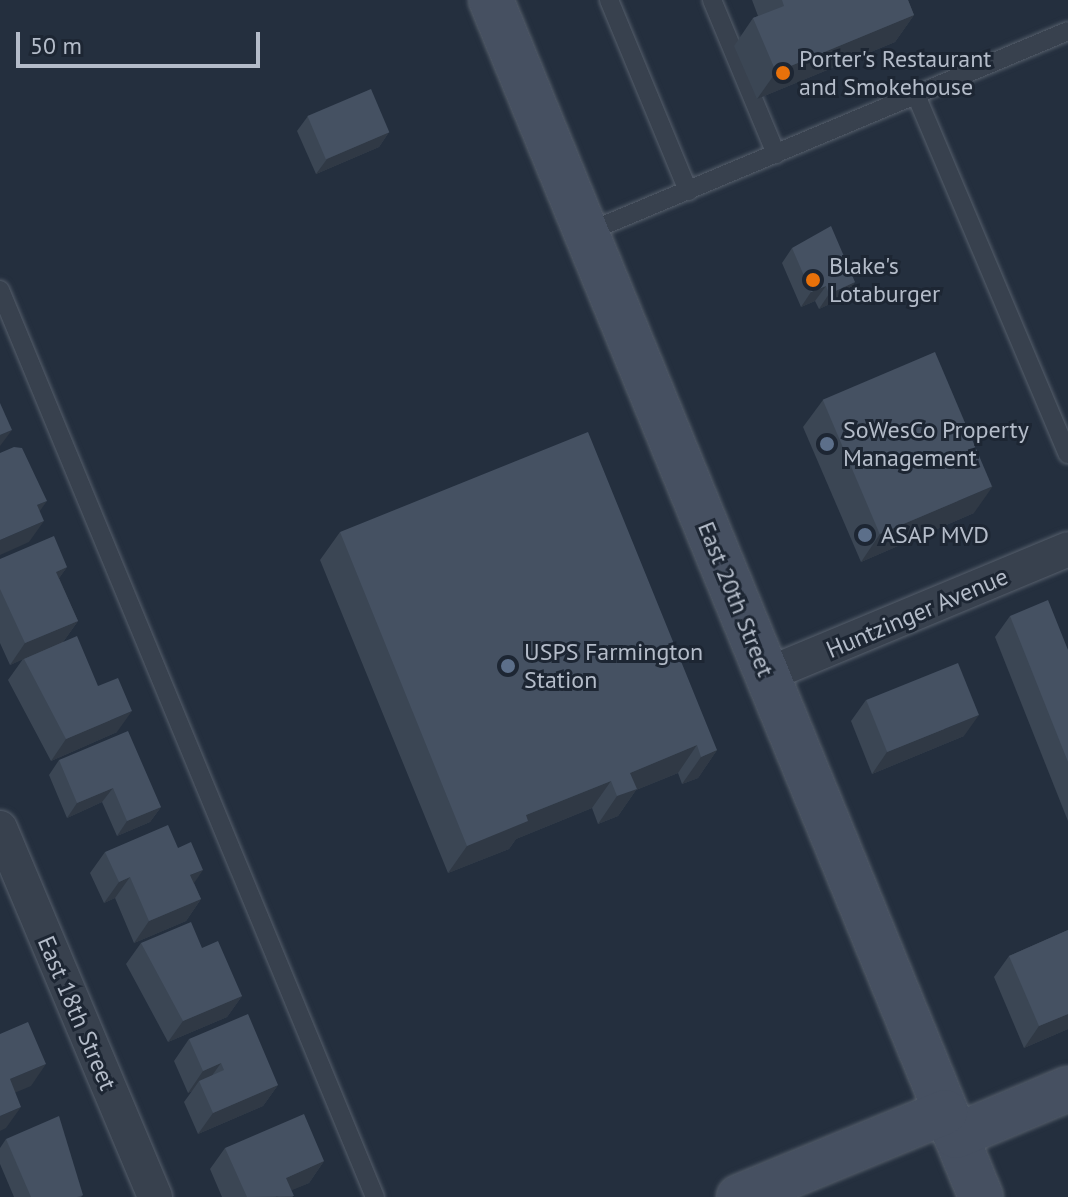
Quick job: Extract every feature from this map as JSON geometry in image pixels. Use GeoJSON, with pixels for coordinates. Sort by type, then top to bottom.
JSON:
{"type":"FeatureCollection","features":[{"type":"Feature","properties":{"kind":"main road","name":"East 20th Street"},"geometry":{"type":"LineString","coordinates":[[491,0],[981,1197]]}},
{"type":"Feature","properties":{"kind":"main road"},"geometry":{"type":"LineString","coordinates":[[739,1197],[950,1124],[1068,1089]]}},
{"type":"Feature","properties":{"kind":"street","name":"Huntzinger Avenue"},"geometry":{"type":"LineString","coordinates":[[766,675],[1068,549]]}},
{"type":"Feature","properties":{"kind":"street","name":"East 18th Street"},"geometry":{"type":"LineString","coordinates":[[0,828],[155,1197]]}},
{"type":"Feature","properties":{"kind":"lane"},"geometry":{"type":"LineString","coordinates":[[609,0],[688,191]]}},
{"type":"Feature","properties":{"kind":"lane"},"geometry":{"type":"LineString","coordinates":[[712,0],[776,154]]}},
{"type":"Feature","properties":{"kind":"lane"},"geometry":{"type":"LineString","coordinates":[[588,232],[1068,31]]}},
{"type":"Feature","properties":{"kind":"lane"},"geometry":{"type":"LineString","coordinates":[[916,95],[1068,454]]}},
{"type":"Feature","properties":{"kind":"lane"},"geometry":{"type":"LineString","coordinates":[[0,290],[375,1197]]}},
{"type":"Feature","properties":{"kind":"building"},"geometry":{"type":"Polygon","coordinates":[[[782,0],[908,0],[914,15],[776,72],[753,18],[784,6],[782,0]]]}},
{"type":"Feature","properties":{"kind":"building"},"geometry":{"type":"Polygon","coordinates":[[[371,89],[389,132],[326,159],[307,116],[371,89]]]}},
{"type":"Feature","properties":{"kind":"building"},"geometry":{"type":"Polygon","coordinates":[[[831,226],[855,282],[829,294],[826,286],[811,292],[792,248],[831,226]]]}},
{"type":"Feature","properties":{"kind":"building"},"geometry":{"type":"Polygon","coordinates":[[[935,352],[992,486],[880,534],[823,400],[935,352]]]}},
{"type":"Feature","properties":{"kind":"building"},"geometry":{"type":"Polygon","coordinates":[[[0,403],[12,430],[0,435],[0,403]]]}},
{"type":"Feature","properties":{"kind":"building","name":"USPS Farmington Station"},"geometry":{"type":"Polygon","coordinates":[[[588,432],[717,750],[701,757],[697,745],[630,773],[637,789],[617,796],[611,781],[526,815],[528,821],[467,846],[340,532],[588,432]]]}},
{"type":"Feature","properties":{"kind":"building"},"geometry":{"type":"Polygon","coordinates":[[[14,447],[22,448],[47,501],[37,505],[44,521],[0,540],[0,453],[14,447]]]}},
{"type":"Feature","properties":{"kind":"building"},"geometry":{"type":"Polygon","coordinates":[[[54,536],[67,567],[56,572],[78,621],[25,643],[0,589],[0,559],[54,536]]]}},
{"type":"Feature","properties":{"kind":"building"},"geometry":{"type":"Polygon","coordinates":[[[1048,600],[1068,650],[1068,762],[1010,616],[1048,600]]]}},
{"type":"Feature","properties":{"kind":"building"},"geometry":{"type":"Polygon","coordinates":[[[77,636],[98,686],[118,678],[132,711],[66,739],[24,659],[77,636]]]}},
{"type":"Feature","properties":{"kind":"building"},"geometry":{"type":"Polygon","coordinates":[[[958,663],[979,715],[887,752],[866,700],[958,663]]]}},
{"type":"Feature","properties":{"kind":"building"},"geometry":{"type":"Polygon","coordinates":[[[128,731],[161,807],[127,821],[113,788],[77,803],[59,760],[128,731]]]}},
{"type":"Feature","properties":{"kind":"building"},"geometry":{"type":"Polygon","coordinates":[[[168,825],[178,848],[191,842],[203,870],[190,875],[201,899],[149,921],[130,877],[119,882],[105,852],[168,825]]]}},
{"type":"Feature","properties":{"kind":"building"},"geometry":{"type":"Polygon","coordinates":[[[191,922],[202,948],[218,941],[242,996],[183,1021],[141,943],[191,922]]]}},
{"type":"Feature","properties":{"kind":"building"},"geometry":{"type":"Polygon","coordinates":[[[1068,930],[1068,1014],[1039,1026],[1009,956],[1068,930]]]}},
{"type":"Feature","properties":{"kind":"building"},"geometry":{"type":"Polygon","coordinates":[[[248,1014],[278,1085],[213,1113],[199,1081],[224,1070],[221,1063],[203,1071],[189,1039],[248,1014]]]}},
{"type":"Feature","properties":{"kind":"building"},"geometry":{"type":"Polygon","coordinates":[[[28,1022],[46,1064],[10,1079],[21,1107],[0,1116],[0,1034],[28,1022]]]}},
{"type":"Feature","properties":{"kind":"building"},"geometry":{"type":"Polygon","coordinates":[[[304,1114],[324,1161],[286,1178],[294,1196],[247,1197],[225,1148],[304,1114]]]}},
{"type":"Feature","properties":{"kind":"building"},"geometry":{"type":"Polygon","coordinates":[[[59,1116],[83,1195],[31,1197],[6,1139],[59,1116]]]}},
{"type":"Feature","properties":{"kind":"place","name":"Porter's Restaurant and Smokehouse"},"geometry":{"type":"Point","coordinates":[783,73]}},
{"type":"Feature","properties":{"kind":"place","name":"Blake's Lotaburger"},"geometry":{"type":"Point","coordinates":[813,280]}},
{"type":"Feature","properties":{"kind":"place","name":"SoWesCo Property Management"},"geometry":{"type":"Point","coordinates":[827,444]}},
{"type":"Feature","properties":{"kind":"place","name":"ASAP MVD"},"geometry":{"type":"Point","coordinates":[865,535]}},
{"type":"Feature","properties":{"kind":"place","name":"USPS Farmington Station"},"geometry":{"type":"Point","coordinates":[508,666]}}]}
